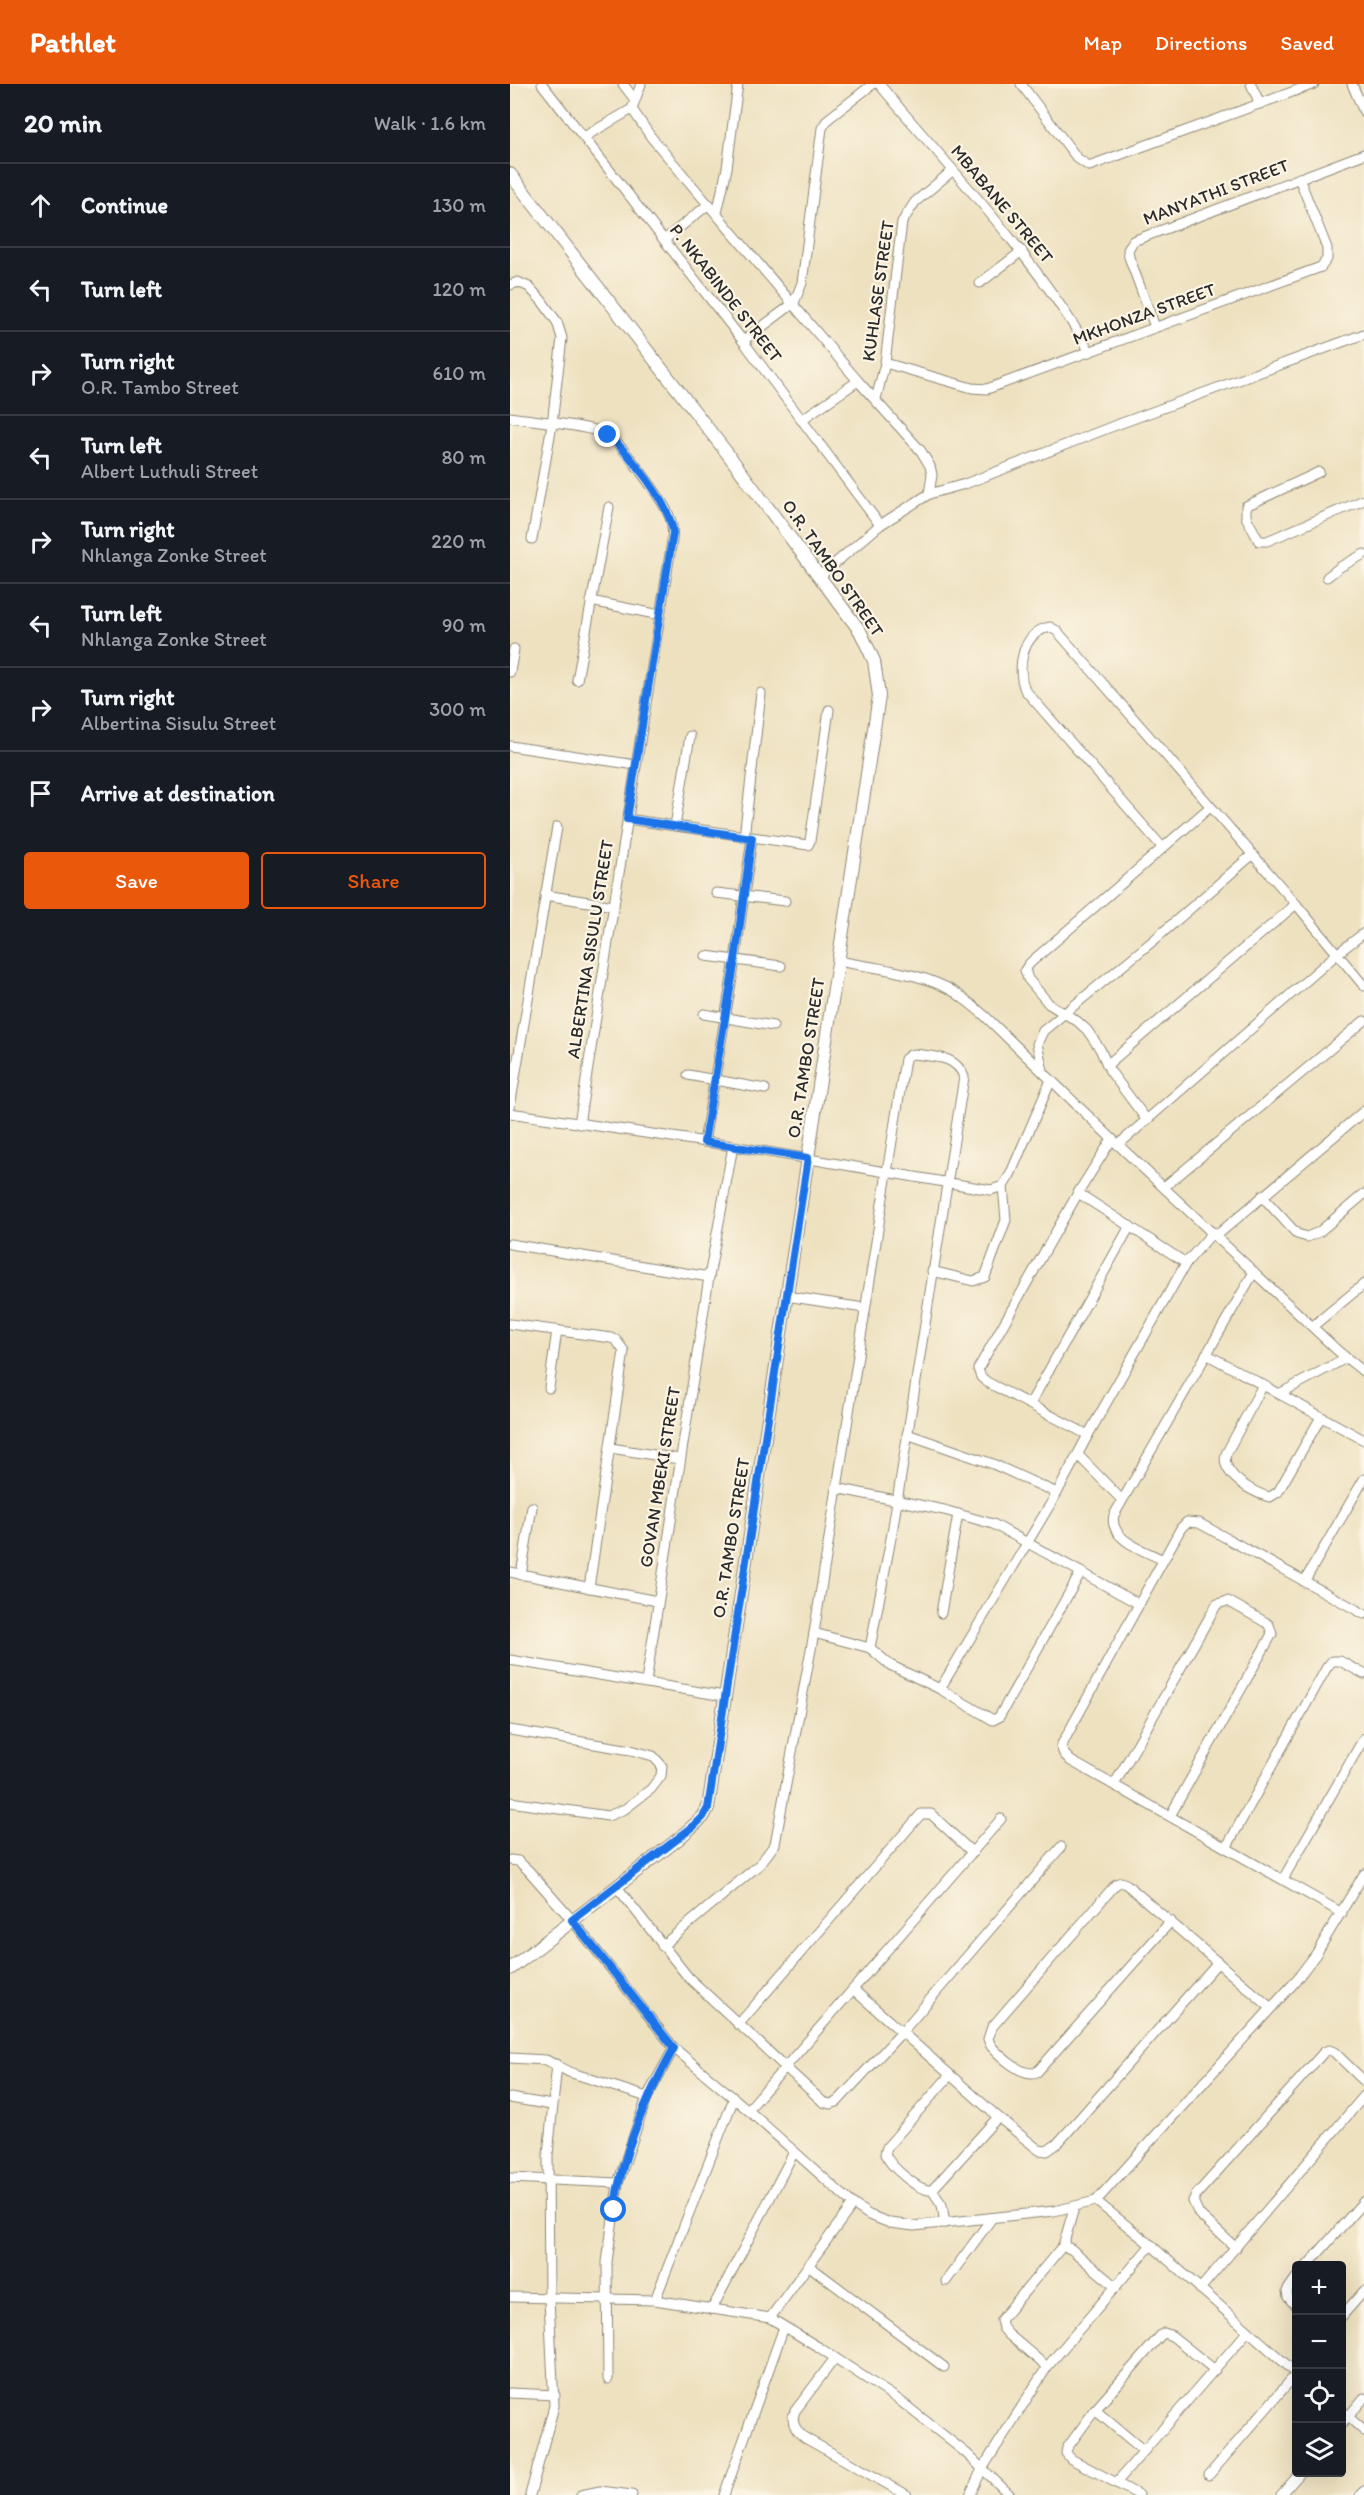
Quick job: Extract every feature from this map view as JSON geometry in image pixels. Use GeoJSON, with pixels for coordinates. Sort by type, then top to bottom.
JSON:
{"type":"FeatureCollection","features":[{"type":"Feature","properties":{"kind":"street","name":"P. NKABINDE STREET"},"geometry":{"type":"LineString","coordinates":[[542,84],[743,341],[880,525]]}},
{"type":"Feature","properties":{"kind":"street"},"geometry":{"type":"LineString","coordinates":[[623,84],[651,137],[926,458],[932,475],[930,494]]}},
{"type":"Feature","properties":{"kind":"street"},"geometry":{"type":"LineString","coordinates":[[584,137],[634,104],[641,84]]}},
{"type":"Feature","properties":{"kind":"street"},"geometry":{"type":"LineString","coordinates":[[717,213],[727,168],[738,84]]}},
{"type":"Feature","properties":{"kind":"street"},"geometry":{"type":"LineString","coordinates":[[743,341],[794,303],[802,283],[822,128],[828,119],[873,84]]}},
{"type":"Feature","properties":{"kind":"street","name":"MBABANE STREET"},"geometry":{"type":"LineString","coordinates":[[879,84],[1022,250],[1055,295],[1090,352]]}},
{"type":"Feature","properties":{"kind":"street"},"geometry":{"type":"LineString","coordinates":[[1021,84],[1077,158],[1089,166],[1314,84]]}},
{"type":"Feature","properties":{"kind":"street"},"geometry":{"type":"LineString","coordinates":[[1251,84],[1260,104]]}},
{"type":"Feature","properties":{"kind":"street"},"geometry":{"type":"LineString","coordinates":[[1352,84],[1364,112]]}},
{"type":"Feature","properties":{"kind":"street","name":"MANYATHI STREET"},"geometry":{"type":"LineString","coordinates":[[1155,327],[1129,256],[1128,250],[1132,241],[1364,154]]}},
{"type":"Feature","properties":{"kind":"street","name":"KUHLASE STREET"},"geometry":{"type":"LineString","coordinates":[[876,399],[885,363],[902,222],[910,207],[952,171]]}},
{"type":"Feature","properties":{"kind":"street","name":"O.R. TAMBO STREET"},"geometry":{"type":"LineString","coordinates":[[510,174],[860,631],[874,660],[879,684],[877,711],[839,961],[708,1808],[703,1817],[617,1887],[510,1969]]}},
{"type":"Feature","properties":{"kind":"street","name":"MKHONZA STREET"},"geometry":{"type":"LineString","coordinates":[[885,363],[984,390],[1324,264],[1328,256],[1326,244],[1299,178]]}},
{"type":"Feature","properties":{"kind":"street"},"geometry":{"type":"LineString","coordinates":[[663,240],[710,204]]}},
{"type":"Feature","properties":{"kind":"street"},"geometry":{"type":"LineString","coordinates":[[980,283],[1022,250]]}},
{"type":"Feature","properties":{"kind":"street"},"geometry":{"type":"LineString","coordinates":[[510,285],[518,282],[529,287],[550,312],[560,329],[563,347],[532,539]]}},
{"type":"Feature","properties":{"kind":"street"},"geometry":{"type":"LineString","coordinates":[[820,576],[880,525],[930,494],[965,484],[1111,426],[1364,334]]}},
{"type":"Feature","properties":{"kind":"street"},"geometry":{"type":"LineString","coordinates":[[801,420],[858,381]]}},
{"type":"Feature","properties":{"kind":"street","name":"ALBERTINA SISULU STREET"},"geometry":{"type":"LineString","coordinates":[[510,417],[588,429],[608,435],[626,453],[670,515],[673,533],[579,1124]]}},
{"type":"Feature","properties":{"kind":"street"},"geometry":{"type":"LineString","coordinates":[[1319,472],[1246,506],[1246,517],[1259,541],[1267,541],[1364,500]]}},
{"type":"Feature","properties":{"kind":"street"},"geometry":{"type":"LineString","coordinates":[[578,680],[609,507]]}},
{"type":"Feature","properties":{"kind":"street"},"geometry":{"type":"LineString","coordinates":[[1327,576],[1364,554]]}},
{"type":"Feature","properties":{"kind":"street"},"geometry":{"type":"LineString","coordinates":[[591,602],[660,615]]}},
{"type":"Feature","properties":{"kind":"street"},"geometry":{"type":"LineString","coordinates":[[1163,848],[1025,690],[1020,670],[1024,650],[1031,639],[1047,627],[1057,631],[1296,903],[1364,986]]}},
{"type":"Feature","properties":{"kind":"street"},"geometry":{"type":"LineString","coordinates":[[510,672],[514,649]]}},
{"type":"Feature","properties":{"kind":"street"},"geometry":{"type":"LineString","coordinates":[[704,1142],[735,960],[761,693]]}},
{"type":"Feature","properties":{"kind":"street"},"geometry":{"type":"LineString","coordinates":[[627,819],[808,845],[829,710]]}},
{"type":"Feature","properties":{"kind":"street"},"geometry":{"type":"LineString","coordinates":[[675,826],[690,736]]}},
{"type":"Feature","properties":{"kind":"street"},"geometry":{"type":"LineString","coordinates":[[510,746],[636,765]]}},
{"type":"Feature","properties":{"kind":"street"},"geometry":{"type":"LineString","coordinates":[[1146,1119],[1107,1065],[1100,1049],[1087,1030],[1049,1004],[1031,984],[1026,974],[1027,967],[1210,807]]}},
{"type":"Feature","properties":{"kind":"street"},"geometry":{"type":"LineString","coordinates":[[510,1107],[557,827]]}},
{"type":"Feature","properties":{"kind":"street"},"geometry":{"type":"LineString","coordinates":[[932,1271],[973,1281],[985,1277],[1006,1220],[1003,1186],[1010,1175],[1047,1077],[1037,1049],[1038,1040],[1043,1031],[1252,855]]}},
{"type":"Feature","properties":{"kind":"street"},"geometry":{"type":"LineString","coordinates":[[716,893],[785,901]]}},
{"type":"Feature","properties":{"kind":"street"},"geometry":{"type":"LineString","coordinates":[[545,895],[614,906]]}},
{"type":"Feature","properties":{"kind":"street"},"geometry":{"type":"LineString","coordinates":[[1107,1065],[1296,903]]}},
{"type":"Feature","properties":{"kind":"street"},"geometry":{"type":"LineString","coordinates":[[1088,1435],[983,1380],[978,1370],[1078,1193],[1115,1142],[1146,1119],[1364,933]]}},
{"type":"Feature","properties":{"kind":"street"},"geometry":{"type":"LineString","coordinates":[[706,956],[781,966]]}},
{"type":"Feature","properties":{"kind":"street"},"geometry":{"type":"LineString","coordinates":[[839,961],[926,980],[955,993],[985,1016],[1115,1142],[1346,1358],[1364,1372]]}},
{"type":"Feature","properties":{"kind":"street"},"geometry":{"type":"LineString","coordinates":[[704,1014],[773,1026]]}},
{"type":"Feature","properties":{"kind":"street"},"geometry":{"type":"LineString","coordinates":[[1164,1186],[1364,1021]]}},
{"type":"Feature","properties":{"kind":"street"},"geometry":{"type":"LineString","coordinates":[[662,1946],[760,1864],[775,1844],[814,1633],[885,1173],[905,1059],[914,1054],[951,1060],[957,1063],[964,1077],[897,1500],[870,1648]]}},
{"type":"Feature","properties":{"kind":"street"},"geometry":{"type":"LineString","coordinates":[[688,1075],[765,1089]]}},
{"type":"Feature","properties":{"kind":"street"},"geometry":{"type":"LineString","coordinates":[[940,1689],[1057,1494],[1186,1263],[1214,1234],[1364,1111]]}},
{"type":"Feature","properties":{"kind":"street"},"geometry":{"type":"LineString","coordinates":[[510,1113],[808,1158],[991,1190],[1003,1186]]}},
{"type":"Feature","properties":{"kind":"street","name":"GOVAN MBEKI STREET"},"geometry":{"type":"LineString","coordinates":[[646,1682],[709,1277],[733,1146]]}},
{"type":"Feature","properties":{"kind":"street"},"geometry":{"type":"LineString","coordinates":[[1078,1193],[1186,1263]]}},
{"type":"Feature","properties":{"kind":"street"},"geometry":{"type":"LineString","coordinates":[[1263,1196],[1297,1234],[1308,1237],[1316,1235],[1364,1194]]}},
{"type":"Feature","properties":{"kind":"street"},"geometry":{"type":"LineString","coordinates":[[1030,1404],[1130,1226]]}},
{"type":"Feature","properties":{"kind":"street"},"geometry":{"type":"LineString","coordinates":[[510,1244],[709,1277]]}},
{"type":"Feature","properties":{"kind":"street"},"geometry":{"type":"LineString","coordinates":[[1163,1560],[1117,1533],[1113,1520],[1121,1498],[1254,1272]]}},
{"type":"Feature","properties":{"kind":"street"},"geometry":{"type":"LineString","coordinates":[[1313,1326],[1360,1294],[1364,1284]]}},
{"type":"Feature","properties":{"kind":"street"},"geometry":{"type":"LineString","coordinates":[[786,1296],[864,1308]]}},
{"type":"Feature","properties":{"kind":"street"},"geometry":{"type":"LineString","coordinates":[[510,1324],[611,1338],[622,1347],[623,1360],[611,1448],[589,1588]]}},
{"type":"Feature","properties":{"kind":"street"},"geometry":{"type":"LineString","coordinates":[[549,1388],[557,1330]]}},
{"type":"Feature","properties":{"kind":"street"},"geometry":{"type":"LineString","coordinates":[[1206,1354],[1364,1440]]}},
{"type":"Feature","properties":{"kind":"street"},"geometry":{"type":"LineString","coordinates":[[1279,1394],[1346,1358]]}},
{"type":"Feature","properties":{"kind":"street"},"geometry":{"type":"LineString","coordinates":[[1263,1385],[1226,1454],[1224,1462],[1230,1475],[1258,1493],[1270,1497],[1278,1492],[1321,1417]]}},
{"type":"Feature","properties":{"kind":"street"},"geometry":{"type":"LineString","coordinates":[[907,1434],[993,1464],[1057,1494]]}},
{"type":"Feature","properties":{"kind":"street"},"geometry":{"type":"LineString","coordinates":[[611,1448],[680,1459]]}},
{"type":"Feature","properties":{"kind":"street"},"geometry":{"type":"LineString","coordinates":[[1078,1455],[1121,1498]]}},
{"type":"Feature","properties":{"kind":"street"},"geometry":{"type":"LineString","coordinates":[[1304,1582],[1364,1479]]}},
{"type":"Feature","properties":{"kind":"street"},"geometry":{"type":"LineString","coordinates":[[836,1488],[897,1500],[993,1524],[1139,1604]]}},
{"type":"Feature","properties":{"kind":"street"},"geometry":{"type":"LineString","coordinates":[[520,1575],[532,1508]]}},
{"type":"Feature","properties":{"kind":"street"},"geometry":{"type":"LineString","coordinates":[[941,1613],[958,1514]]}},
{"type":"Feature","properties":{"kind":"street"},"geometry":{"type":"LineString","coordinates":[[1342,1912],[1071,1761],[1064,1754],[1061,1746],[1181,1528],[1187,1522],[1194,1521],[1361,1613],[1364,1602]]}},
{"type":"Feature","properties":{"kind":"street"},"geometry":{"type":"LineString","coordinates":[[510,1572],[657,1601]]}},
{"type":"Feature","properties":{"kind":"street"},"geometry":{"type":"LineString","coordinates":[[814,1633],[870,1648],[890,1665],[940,1689],[988,1719],[998,1719],[1081,1572]]}},
{"type":"Feature","properties":{"kind":"street"},"geometry":{"type":"LineString","coordinates":[[1114,1785],[1217,1604],[1228,1601],[1247,1611],[1269,1625],[1272,1634],[1170,1816]]}},
{"type":"Feature","properties":{"kind":"street"},"geometry":{"type":"LineString","coordinates":[[510,1660],[724,1696]]}},
{"type":"Feature","properties":{"kind":"street"},"geometry":{"type":"LineString","coordinates":[[1226,1848],[1327,1667],[1332,1661],[1340,1661],[1364,1674]]}},
{"type":"Feature","properties":{"kind":"street"},"geometry":{"type":"LineString","coordinates":[[510,1730],[639,1752],[653,1756],[662,1766],[661,1776],[651,1789],[615,1814],[603,1816],[510,1802]]}},
{"type":"Feature","properties":{"kind":"street"},"geometry":{"type":"LineString","coordinates":[[1282,1880],[1364,1738]]}},
{"type":"Feature","properties":{"kind":"street"},"geometry":{"type":"LineString","coordinates":[[738,2025],[921,1814],[931,1814],[973,1853]]}},
{"type":"Feature","properties":{"kind":"street"},"geometry":{"type":"LineString","coordinates":[[748,2110],[1001,1819]]}},
{"type":"Feature","properties":{"kind":"street"},"geometry":{"type":"LineString","coordinates":[[617,1887],[688,1977],[824,2102],[834,2104],[902,2032],[1061,1847]]}},
{"type":"Feature","properties":{"kind":"street"},"geometry":{"type":"LineString","coordinates":[[510,1860],[522,1863],[572,1920],[674,2048],[748,2110],[853,2204],[869,2215],[890,2223],[914,2226],[1074,2208],[1096,2201],[1272,2008],[1316,1954],[1364,1874]]}},
{"type":"Feature","properties":{"kind":"street"},"geometry":{"type":"LineString","coordinates":[[1171,1922],[1037,2072],[1024,2073],[991,2046],[988,2039],[992,2027],[1117,1883],[1126,1884],[1171,1922],[1272,2008]]}},
{"type":"Feature","properties":{"kind":"street"},"geometry":{"type":"LineString","coordinates":[[854,1990],[998,2117],[1039,2150],[1047,2151],[1054,2147],[1218,1962]]}},
{"type":"Feature","properties":{"kind":"street"},"geometry":{"type":"LineString","coordinates":[[608,2379],[608,2262],[618,2183],[647,2097],[674,2048]]}},
{"type":"Feature","properties":{"kind":"street"},"geometry":{"type":"LineString","coordinates":[[1236,2248],[1196,2210],[1193,2201],[1196,2195],[1324,2052],[1329,2050],[1334,2052],[1364,2081]]}},
{"type":"Feature","properties":{"kind":"street"},"geometry":{"type":"LineString","coordinates":[[510,2058],[546,2060],[569,2072],[647,2097]]}},
{"type":"Feature","properties":{"kind":"street"},"geometry":{"type":"LineString","coordinates":[[530,2495],[553,2416],[555,2395],[549,2298],[548,2155],[557,2064]]}},
{"type":"Feature","properties":{"kind":"street"},"geometry":{"type":"LineString","coordinates":[[945,2223],[942,2205],[932,2190],[920,2188],[888,2161],[885,2151],[950,2075]]}},
{"type":"Feature","properties":{"kind":"street"},"geometry":{"type":"LineString","coordinates":[[1200,2289],[1364,2097]]}},
{"type":"Feature","properties":{"kind":"street"},"geometry":{"type":"LineString","coordinates":[[510,2098],[552,2105]]}},
{"type":"Feature","properties":{"kind":"street"},"geometry":{"type":"LineString","coordinates":[[655,2300],[734,2098]]}},
{"type":"Feature","properties":{"kind":"street"},"geometry":{"type":"LineString","coordinates":[[932,2190],[998,2117]]}},
{"type":"Feature","properties":{"kind":"street"},"geometry":{"type":"LineString","coordinates":[[712,2309],[794,2152]]}},
{"type":"Feature","properties":{"kind":"street"},"geometry":{"type":"LineString","coordinates":[[510,2178],[618,2183]]}},
{"type":"Feature","properties":{"kind":"street"},"geometry":{"type":"LineString","coordinates":[[1096,2201],[1294,2369]]}},
{"type":"Feature","properties":{"kind":"street"},"geometry":{"type":"LineString","coordinates":[[1311,2261],[1364,2201]]}},
{"type":"Feature","properties":{"kind":"street"},"geometry":{"type":"LineString","coordinates":[[770,2318],[853,2204]]}},
{"type":"Feature","properties":{"kind":"street"},"geometry":{"type":"LineString","coordinates":[[1047,2367],[1008,2334],[1001,2320],[1064,2247],[1074,2208]]}},
{"type":"Feature","properties":{"kind":"street"},"geometry":{"type":"LineString","coordinates":[[946,2281],[992,2218]]}},
{"type":"Feature","properties":{"kind":"street"},"geometry":{"type":"LineString","coordinates":[[970,2495],[982,2469],[1047,2367],[1151,2246]]}},
{"type":"Feature","properties":{"kind":"street"},"geometry":{"type":"LineString","coordinates":[[1064,2247],[1071,2248],[1116,2287]]}},
{"type":"Feature","properties":{"kind":"street"},"geometry":{"type":"LineString","coordinates":[[808,2265],[944,2367]]}},
{"type":"Feature","properties":{"kind":"street"},"geometry":{"type":"LineString","coordinates":[[1292,2284],[1287,2291],[1292,2302]]}},
{"type":"Feature","properties":{"kind":"street"},"geometry":{"type":"LineString","coordinates":[[1342,2315],[1364,2291]]}},
{"type":"Feature","properties":{"kind":"street"},"geometry":{"type":"LineString","coordinates":[[510,2297],[655,2300],[770,2318],[836,2358],[898,2400],[966,2453],[1010,2495]]}},
{"type":"Feature","properties":{"kind":"street"},"geometry":{"type":"LineString","coordinates":[[724,2495],[784,2327]]}},
{"type":"Feature","properties":{"kind":"street"},"geometry":{"type":"LineString","coordinates":[[1116,2482],[1248,2331]]}},
{"type":"Feature","properties":{"kind":"street"},"geometry":{"type":"LineString","coordinates":[[1139,2495],[1071,2459],[1066,2453],[1067,2448],[1095,2410],[1157,2338],[1164,2333],[1172,2336],[1215,2370]]}},
{"type":"Feature","properties":{"kind":"street"},"geometry":{"type":"LineString","coordinates":[[836,2358],[795,2411],[793,2417],[795,2427],[805,2438],[907,2495]]}},
{"type":"Feature","properties":{"kind":"street"},"geometry":{"type":"LineString","coordinates":[[1209,2475],[1292,2376]]}},
{"type":"Feature","properties":{"kind":"street"},"geometry":{"type":"LineString","coordinates":[[510,2392],[555,2395]]}},
{"type":"Feature","properties":{"kind":"street"},"geometry":{"type":"LineString","coordinates":[[1346,2415],[1364,2398]]}},
{"type":"Feature","properties":{"kind":"street"},"geometry":{"type":"LineString","coordinates":[[1095,2410],[1144,2451]]}},
{"type":"Feature","properties":{"kind":"street"},"geometry":{"type":"LineString","coordinates":[[1346,2418],[1364,2431]]}},
{"type":"Feature","properties":{"kind":"street"},"geometry":{"type":"LineString","coordinates":[[1281,2495],[1296,2477]]}},
{"type":"Feature","properties":{"kind":"street"},"geometry":{"type":"LineString","coordinates":[[581,2495],[600,2491],[632,2495]]}},
{"type":"Feature","properties":{"kind":"street"},"geometry":{"type":"LineString","coordinates":[[1360,2495],[1364,2491]]}},
{"type":"Feature","properties":{"kind":"route"},"geometry":{"type":"LineString","coordinates":[[608,435],[626,453],[663,503],[670,515],[673,533],[627,819],[752,838],[735,960],[704,1142],[808,1158],[708,1808],[694,1826],[572,1920],[674,2048],[647,2097],[634,2130],[618,2183],[614,2210]]}}]}
